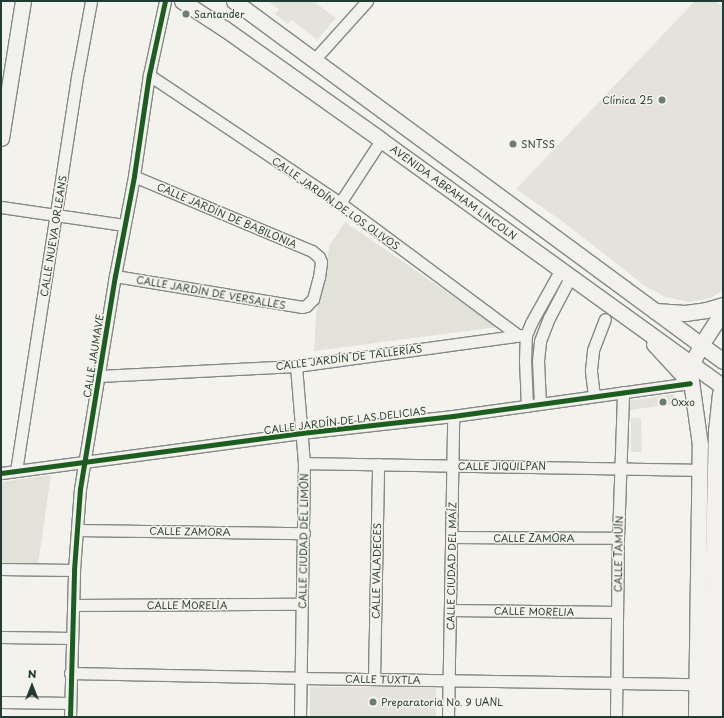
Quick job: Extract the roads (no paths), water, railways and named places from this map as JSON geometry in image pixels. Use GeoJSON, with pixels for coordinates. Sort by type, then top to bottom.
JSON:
{"type":"FeatureCollection","features":[{"type":"Feature","properties":{"kind":"highway"},"geometry":{"type":"LineString","coordinates":[[703,717],[704,686],[715,589],[718,432],[723,394]]}},
{"type":"Feature","properties":{"kind":"highway"},"geometry":{"type":"LineString","coordinates":[[704,686],[712,717]]}},
{"type":"Feature","properties":{"kind":"main road"},"geometry":{"type":"LineString","coordinates":[[1,83],[14,1]]}},
{"type":"Feature","properties":{"kind":"main road"},"geometry":{"type":"LineString","coordinates":[[1,138],[23,1]]}},
{"type":"Feature","properties":{"kind":"main road","name":"AVENIDA ABRAHAM LINCOLN"},"geometry":{"type":"LineString","coordinates":[[182,1],[225,29],[381,140],[566,273],[643,331],[692,363],[723,387]]}},
{"type":"Feature","properties":{"kind":"main road"},"geometry":{"type":"LineString","coordinates":[[234,1],[313,61],[723,360]]}},
{"type":"Feature","properties":{"kind":"main road"},"geometry":{"type":"LineString","coordinates":[[655,311],[685,313],[706,310],[723,305]]}},
{"type":"Feature","properties":{"kind":"main road"},"geometry":{"type":"LineString","coordinates":[[696,717],[704,686],[700,445],[690,384],[692,363],[701,345],[723,312]]}},
{"type":"Feature","properties":{"kind":"main road"},"geometry":{"type":"LineString","coordinates":[[643,331],[673,367],[690,384]]}},
{"type":"Feature","properties":{"kind":"street","name":"CALLE NUEVA ORLEANS"},"geometry":{"type":"LineString","coordinates":[[16,471],[91,1]]}},
{"type":"Feature","properties":{"kind":"street","name":"CALLE JAUMAVE"},"geometry":{"type":"LineString","coordinates":[[70,717],[74,570],[84,463],[115,276],[134,176],[149,75],[165,1]]}},
{"type":"Feature","properties":{"kind":"street"},"geometry":{"type":"LineString","coordinates":[[313,61],[367,1]]}},
{"type":"Feature","properties":{"kind":"street","name":"CALLE JARDÍN DE LOS OLIVOS"},"geometry":{"type":"LineString","coordinates":[[149,75],[340,204],[522,336]]}},
{"type":"Feature","properties":{"kind":"street"},"geometry":{"type":"LineString","coordinates":[[340,204],[381,140]]}},
{"type":"Feature","properties":{"kind":"street","name":"CALLE JARDÍN DE BABILONIA"},"geometry":{"type":"LineString","coordinates":[[134,176],[303,247],[319,257],[321,267],[319,277],[313,299],[306,306]]}},
{"type":"Feature","properties":{"kind":"street"},"geometry":{"type":"LineString","coordinates":[[1,207],[124,225]]}},
{"type":"Feature","properties":{"kind":"street"},"geometry":{"type":"LineString","coordinates":[[527,406],[525,361],[522,336],[538,310],[566,273]]}},
{"type":"Feature","properties":{"kind":"street"},"geometry":{"type":"LineString","coordinates":[[540,403],[538,361],[540,341],[566,273]]}},
{"type":"Feature","properties":{"kind":"street","name":"CALLE JARDÍN DE VERSALLES"},"geometry":{"type":"LineString","coordinates":[[115,276],[298,307],[306,306]]}},
{"type":"Feature","properties":{"kind":"street"},"geometry":{"type":"LineString","coordinates":[[538,310],[549,318]]}},
{"type":"Feature","properties":{"kind":"street"},"geometry":{"type":"LineString","coordinates":[[594,396],[591,370],[593,350],[605,320]]}},
{"type":"Feature","properties":{"kind":"street","name":"CALLE JARDÍN DE TALLERÍAS"},"geometry":{"type":"LineString","coordinates":[[99,376],[296,366],[522,336]]}},
{"type":"Feature","properties":{"kind":"street"},"geometry":{"type":"LineString","coordinates":[[525,361],[538,361]]}},
{"type":"Feature","properties":{"kind":"street","name":"CALLE CIUDAD DEL LIMÓN"},"geometry":{"type":"LineString","coordinates":[[296,366],[304,463],[300,717]]}},
{"type":"Feature","properties":{"kind":"street","name":"CALLE JARDÍN DE LAS DELICIAS"},"geometry":{"type":"LineString","coordinates":[[1,473],[301,433],[453,416],[540,403],[690,384]]}},
{"type":"Feature","properties":{"kind":"street","name":"CALLE TAMUÍN"},"geometry":{"type":"LineString","coordinates":[[616,717],[618,538],[622,392]]}},
{"type":"Feature","properties":{"kind":"street","name":"CALLE CIUDAD DEL MAÍZ"},"geometry":{"type":"LineString","coordinates":[[448,717],[453,416]]}},
{"type":"Feature","properties":{"kind":"street","name":"CALLE JIQUILPAN"},"geometry":{"type":"LineString","coordinates":[[304,463],[620,467],[700,470]]}},
{"type":"Feature","properties":{"kind":"street","name":"CALLE VALADECES"},"geometry":{"type":"LineString","coordinates":[[374,679],[378,464]]}},
{"type":"Feature","properties":{"kind":"street","name":"CALLE ZAMORA"},"geometry":{"type":"LineString","coordinates":[[77,530],[304,533]]}},
{"type":"Feature","properties":{"kind":"street","name":"CALLE ZAMORA"},"geometry":{"type":"LineString","coordinates":[[451,537],[618,538]]}},
{"type":"Feature","properties":{"kind":"street"},"geometry":{"type":"LineString","coordinates":[[1,569],[74,570]]}},
{"type":"Feature","properties":{"kind":"street","name":"CALLE MORELIA"},"geometry":{"type":"LineString","coordinates":[[73,605],[302,604]]}},
{"type":"Feature","properties":{"kind":"street","name":"CALLE MORELIA"},"geometry":{"type":"LineString","coordinates":[[450,610],[617,612]]}},
{"type":"Feature","properties":{"kind":"street"},"geometry":{"type":"LineString","coordinates":[[1,637],[72,638]]}},
{"type":"Feature","properties":{"kind":"street","name":"CALLE TUXTLA"},"geometry":{"type":"LineString","coordinates":[[70,673],[704,686]]}},
{"type":"Feature","properties":{"kind":"street"},"geometry":{"type":"LineString","coordinates":[[1,702],[70,703]]}},
{"type":"Feature","properties":{"kind":"place","name":"Santander"},"geometry":{"type":"Point","coordinates":[186,14]}},
{"type":"Feature","properties":{"kind":"place","name":"Clínica 25"},"geometry":{"type":"Point","coordinates":[662,100]}},
{"type":"Feature","properties":{"kind":"place","name":"SNTSS"},"geometry":{"type":"Point","coordinates":[513,144]}},
{"type":"Feature","properties":{"kind":"place","name":"Oxxo"},"geometry":{"type":"Point","coordinates":[663,402]}},
{"type":"Feature","properties":{"kind":"place","name":"Preparatoria No. 9 UANL"},"geometry":{"type":"Point","coordinates":[373,702]}}]}
